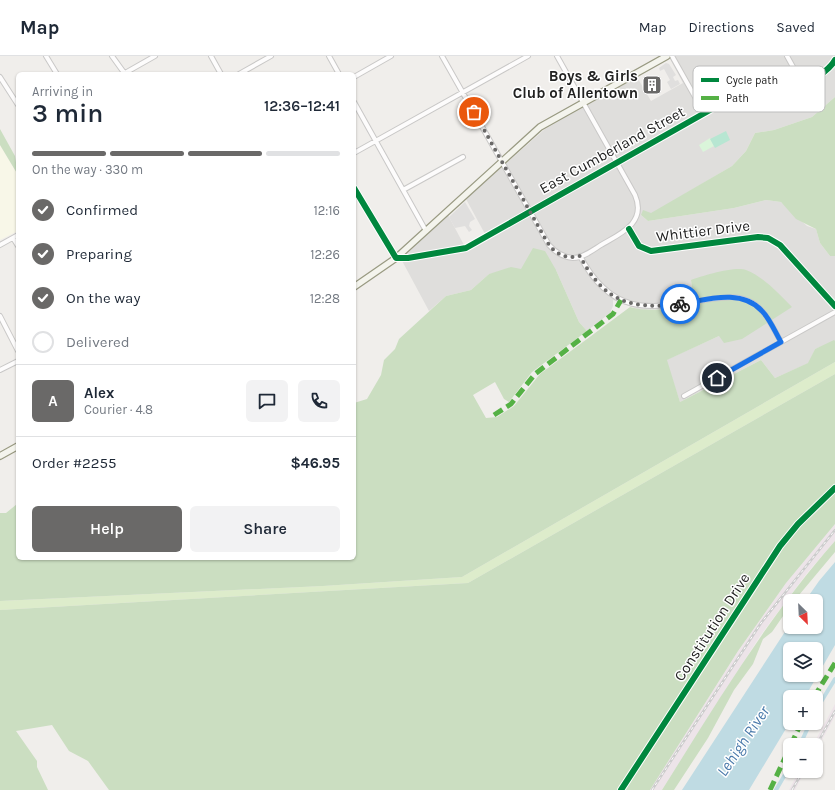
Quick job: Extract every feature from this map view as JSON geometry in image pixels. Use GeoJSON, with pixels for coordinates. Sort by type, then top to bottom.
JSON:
{"type":"FeatureCollection","features":[{"type":"Feature","properties":{"kind":"main road"},"geometry":{"type":"LineString","coordinates":[[356,286],[396,258],[540,127],[667,56]]}},
{"type":"Feature","properties":{"kind":"main road"},"geometry":{"type":"LineString","coordinates":[[0,456],[16,447]]}},
{"type":"Feature","properties":{"kind":"street"},"geometry":{"type":"LineString","coordinates":[[46,56],[56,72]]}},
{"type":"Feature","properties":{"kind":"street"},"geometry":{"type":"LineString","coordinates":[[112,56],[124,72]]}},
{"type":"Feature","properties":{"kind":"street"},"geometry":{"type":"LineString","coordinates":[[128,72],[155,56]]}},
{"type":"Feature","properties":{"kind":"street"},"geometry":{"type":"LineString","coordinates":[[211,56],[220,72]]}},
{"type":"Feature","properties":{"kind":"street"},"geometry":{"type":"LineString","coordinates":[[243,72],[271,56]]}},
{"type":"Feature","properties":{"kind":"street"},"geometry":{"type":"LineString","coordinates":[[329,56],[337,72]]}},
{"type":"Feature","properties":{"kind":"street"},"geometry":{"type":"LineString","coordinates":[[356,76],[391,56]]}},
{"type":"Feature","properties":{"kind":"street"},"geometry":{"type":"LineString","coordinates":[[442,56],[529,211],[553,250],[568,257],[580,256],[629,229],[635,220],[638,205],[635,196],[617,162],[557,56]]}},
{"type":"Feature","properties":{"kind":"street"},"geometry":{"type":"LineString","coordinates":[[356,152],[528,56]]}},
{"type":"Feature","properties":{"kind":"street"},"geometry":{"type":"LineString","coordinates":[[672,56],[693,93]]}},
{"type":"Feature","properties":{"kind":"street"},"geometry":{"type":"LineString","coordinates":[[787,56],[793,66]]}},
{"type":"Feature","properties":{"kind":"street","name":"East Cumberland Street"},"geometry":{"type":"LineString","coordinates":[[825,72],[835,60]]}},
{"type":"Feature","properties":{"kind":"street"},"geometry":{"type":"LineString","coordinates":[[0,77],[16,102]]}},
{"type":"Feature","properties":{"kind":"street"},"geometry":{"type":"LineString","coordinates":[[356,106],[426,231]]}},
{"type":"Feature","properties":{"kind":"street","name":"East Cumberland Street"},"geometry":{"type":"LineString","coordinates":[[396,258],[408,258],[462,249],[704,113]]}},
{"type":"Feature","properties":{"kind":"street"},"geometry":{"type":"LineString","coordinates":[[403,190],[463,156]]}},
{"type":"Feature","properties":{"kind":"street"},"geometry":{"type":"LineString","coordinates":[[356,191],[396,258]]}},
{"type":"Feature","properties":{"kind":"street","name":"Whittier Drive"},"geometry":{"type":"LineString","coordinates":[[629,229],[639,246],[651,251],[758,237],[772,240],[780,245],[835,306]]}},
{"type":"Feature","properties":{"kind":"street"},"geometry":{"type":"LineString","coordinates":[[0,245],[16,236]]}},
{"type":"Feature","properties":{"kind":"street"},"geometry":{"type":"LineString","coordinates":[[13,238],[16,243]]}},
{"type":"Feature","properties":{"kind":"street"},"geometry":{"type":"LineString","coordinates":[[580,256],[590,274],[600,286],[614,296],[633,304],[661,306],[728,297],[747,300],[762,311],[781,342]]}},
{"type":"Feature","properties":{"kind":"street"},"geometry":{"type":"LineString","coordinates":[[684,396],[835,312]]}},
{"type":"Feature","properties":{"kind":"street"},"geometry":{"type":"LineString","coordinates":[[0,316],[16,347]]}},
{"type":"Feature","properties":{"kind":"street"},"geometry":{"type":"LineString","coordinates":[[0,370],[16,362]]}},
{"type":"Feature","properties":{"kind":"street","name":"Constitution Drive"},"geometry":{"type":"LineString","coordinates":[[621,790],[780,546],[798,524],[835,488]]}},
{"type":"Feature","properties":{"kind":"shaded area"},"geometry":{"type":"Polygon","coordinates":[[[675,56],[835,56],[835,97],[825,106],[825,66],[693,66],[693,112],[818,112],[812,117],[774,130],[755,133],[746,151],[732,166],[651,214],[641,215],[648,221],[734,208],[766,200],[781,202],[807,226],[816,229],[820,243],[830,256],[835,256],[835,341],[815,349],[809,363],[775,378],[761,360],[680,402],[666,360],[719,336],[691,280],[694,304],[670,309],[640,310],[613,300],[613,306],[610,313],[587,331],[579,322],[556,270],[521,270],[489,274],[471,290],[446,296],[429,311],[400,257],[448,215],[464,245],[485,234],[466,199],[545,129],[637,77],[651,101],[683,83],[670,59],[675,56]]]}},
{"type":"Feature","properties":{"kind":"shaded area"},"geometry":{"type":"Polygon","coordinates":[[[666,63],[669,64],[676,75],[673,77],[675,81],[678,80],[680,84],[671,89],[667,82],[670,80],[664,69],[660,71],[659,68],[666,63]]]}},
{"type":"Feature","properties":{"kind":"shaded area"},"geometry":{"type":"Polygon","coordinates":[[[0,145],[16,172],[16,232],[0,240],[0,145]]]}},
{"type":"Feature","properties":{"kind":"shaded area"},"geometry":{"type":"Polygon","coordinates":[[[465,202],[475,219],[470,222],[469,226],[472,230],[469,232],[465,226],[455,228],[449,217],[465,202]]]}},
{"type":"Feature","properties":{"kind":"shaded area"},"geometry":{"type":"Polygon","coordinates":[[[835,524],[835,541],[807,573],[791,594],[783,594],[783,605],[760,636],[662,790],[650,790],[738,651],[786,583],[835,524]]]}},
{"type":"Feature","properties":{"kind":"shaded area"},"geometry":{"type":"Polygon","coordinates":[[[835,704],[835,716],[823,738],[817,738],[821,730],[823,730],[823,726],[835,704]]]}},
{"type":"Feature","properties":{"kind":"shaded area"},"geometry":{"type":"Polygon","coordinates":[[[795,778],[801,778],[795,790],[789,790],[795,778]]]}},
{"type":"Feature","properties":{"kind":"green space"},"geometry":{"type":"Polygon","coordinates":[[[835,97],[835,256],[830,256],[820,243],[816,229],[796,219],[781,202],[766,200],[734,208],[648,221],[641,215],[643,210],[651,213],[732,166],[746,151],[755,133],[774,130],[812,117],[818,112],[825,112],[825,106],[835,97]]]}},
{"type":"Feature","properties":{"kind":"green space"},"geometry":{"type":"Polygon","coordinates":[[[0,129],[15,156],[16,172],[0,145],[0,129]]]}},
{"type":"Feature","properties":{"kind":"green space"},"geometry":{"type":"Polygon","coordinates":[[[726,131],[730,140],[715,148],[710,139],[726,131]]]}},
{"type":"Feature","properties":{"kind":"green space"},"geometry":{"type":"Polygon","coordinates":[[[710,138],[714,146],[703,152],[699,145],[710,138]]]}},
{"type":"Feature","properties":{"kind":"green space"},"geometry":{"type":"Polygon","coordinates":[[[533,248],[545,251],[556,270],[579,322],[587,331],[532,372],[509,402],[504,399],[495,382],[473,395],[486,418],[497,417],[514,406],[540,374],[630,307],[654,310],[694,304],[691,280],[727,270],[741,269],[753,273],[771,286],[792,307],[742,339],[724,343],[719,336],[667,360],[680,402],[761,360],[775,378],[808,363],[815,349],[834,340],[835,362],[462,577],[323,586],[0,601],[0,513],[6,513],[16,505],[16,560],[356,560],[356,402],[367,399],[381,375],[384,360],[395,349],[399,339],[446,296],[471,290],[489,274],[511,267],[521,269],[533,248]]]}},
{"type":"Feature","properties":{"kind":"green space"},"geometry":{"type":"Polygon","coordinates":[[[835,362],[835,374],[468,583],[0,610],[0,601],[323,586],[462,577],[835,362]]]}},
{"type":"Feature","properties":{"kind":"green space"},"geometry":{"type":"Polygon","coordinates":[[[835,374],[835,485],[792,526],[618,790],[109,790],[88,761],[69,751],[52,725],[16,731],[37,761],[37,767],[48,790],[0,790],[0,610],[468,583],[835,374]]]}},
{"type":"Feature","properties":{"kind":"green space"},"geometry":{"type":"Polygon","coordinates":[[[835,492],[835,524],[786,583],[738,651],[650,790],[625,790],[790,536],[835,492]]]}},
{"type":"Feature","properties":{"kind":"green space"},"geometry":{"type":"Polygon","coordinates":[[[835,541],[835,552],[800,594],[792,594],[835,541]]]}},
{"type":"Feature","properties":{"kind":"green space"},"geometry":{"type":"Polygon","coordinates":[[[783,606],[783,616],[772,632],[763,639],[753,664],[734,690],[708,738],[674,790],[662,790],[723,693],[783,606]]]}},
{"type":"Feature","properties":{"kind":"water","name":"Lehigh River"},"geometry":{"type":"Polygon","coordinates":[[[835,562],[835,645],[823,666],[823,642],[783,642],[783,682],[814,682],[809,690],[783,690],[783,730],[785,730],[749,790],[682,790],[783,634],[823,634],[823,594],[810,594],[835,562]]]}},
{"type":"Feature","properties":{"kind":"waterway"},"geometry":{"type":"LineString","coordinates":[[823,699],[835,679]]}},
{"type":"Feature","properties":{"kind":"waterway"},"geometry":{"type":"LineString","coordinates":[[803,738],[807,730]]}},
{"type":"Feature","properties":{"kind":"waterway"},"geometry":{"type":"LineString","coordinates":[[776,790],[783,778]]}},
{"type":"Feature","properties":{"kind":"railway"},"geometry":{"type":"LineString","coordinates":[[652,790],[761,623],[835,530]]}},
{"type":"Feature","properties":{"kind":"railway"},"geometry":{"type":"LineString","coordinates":[[820,738],[835,711]]}},
{"type":"Feature","properties":{"kind":"railway"},"geometry":{"type":"LineString","coordinates":[[792,790],[799,778]]}},
{"type":"Feature","properties":{"kind":"marked path"},"geometry":{"type":"LineString","coordinates":[[494,415],[511,404],[535,374],[613,314],[621,300]]}},
{"type":"Feature","properties":{"kind":"marked path"},"geometry":{"type":"LineString","coordinates":[[818,690],[835,663]]}},
{"type":"Feature","properties":{"kind":"marked path"},"geometry":{"type":"LineString","coordinates":[[794,738],[798,730]]}},
{"type":"Feature","properties":{"kind":"marked path"},"geometry":{"type":"LineString","coordinates":[[770,790],[783,762]]}},
{"type":"Feature","properties":{"kind":"cycle path"},"geometry":{"type":"LineString","coordinates":[[825,71],[835,60]]}},
{"type":"Feature","properties":{"kind":"cycle path"},"geometry":{"type":"LineString","coordinates":[[356,191],[396,258],[408,258],[466,248],[706,112]]}},
{"type":"Feature","properties":{"kind":"cycle path"},"geometry":{"type":"LineString","coordinates":[[629,229],[639,246],[651,251],[758,237],[768,238],[780,245],[835,306]]}},
{"type":"Feature","properties":{"kind":"cycle path"},"geometry":{"type":"LineString","coordinates":[[621,790],[780,546],[798,524],[835,488]]}},
{"type":"Feature","properties":{"kind":"way so far"},"geometry":{"type":"LineString","coordinates":[[474,112],[553,250],[568,257],[573,258],[580,256],[596,282],[604,290],[621,300],[646,306],[680,304]]}},
{"type":"Feature","properties":{"kind":"place","name":"Boys & Girls Club of Allentown"},"geometry":{"type":"Point","coordinates":[652,85]}},
{"type":"Feature","properties":{"kind":"route"},"geometry":{"type":"LineString","coordinates":[[680,304],[728,297],[742,298],[753,303],[762,311],[781,342],[717,378]]}}]}
